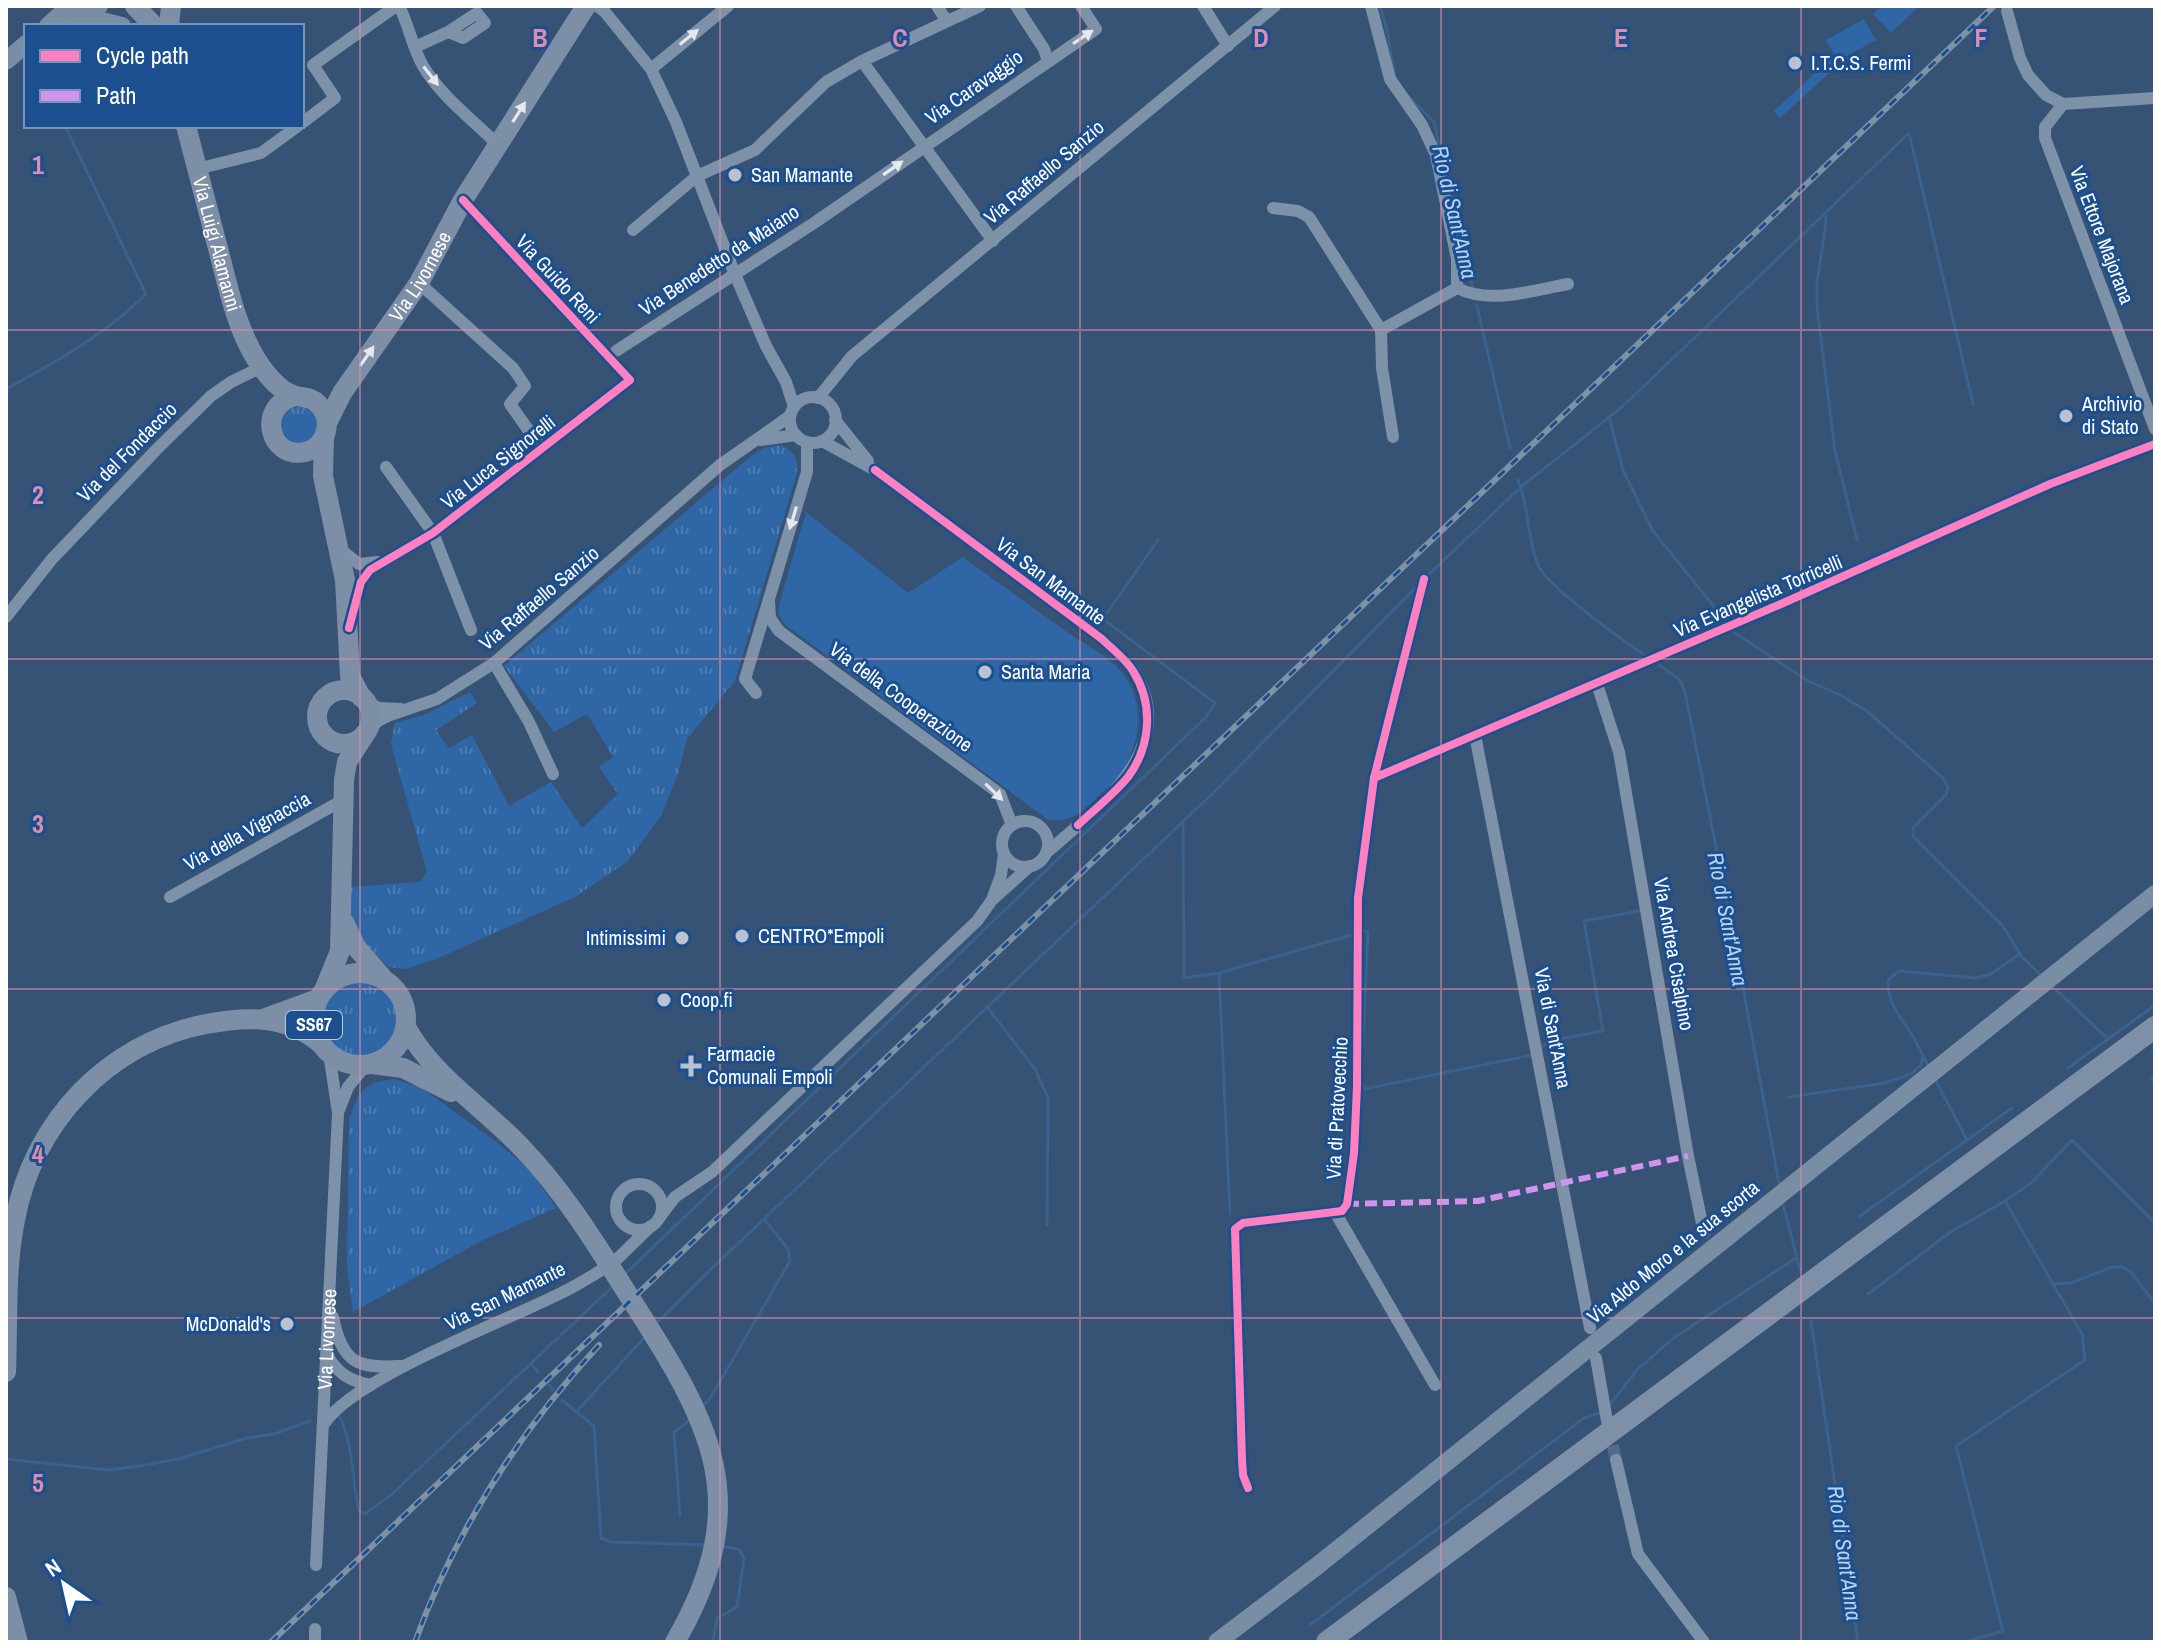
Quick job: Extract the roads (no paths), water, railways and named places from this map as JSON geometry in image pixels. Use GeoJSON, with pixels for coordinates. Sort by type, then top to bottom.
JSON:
{"type":"FeatureCollection","features":[{"type":"Feature","properties":{"kind":"highway"},"geometry":{"type":"LineString","coordinates":[[1646,1414],[2155,1027]]}},
{"type":"Feature","properties":{"kind":"highway"},"geometry":{"type":"LineString","coordinates":[[1327,1642],[1578,1464],[2155,1045]]}},
{"type":"Feature","properties":{"kind":"highway"},"geometry":{"type":"LineString","coordinates":[[1350,1642],[1578,1464]]}},
{"type":"Feature","properties":{"kind":"main road"},"geometry":{"type":"LineString","coordinates":[[52,24],[99,6]]}},
{"type":"Feature","properties":{"kind":"main road"},"geometry":{"type":"LineString","coordinates":[[134,6],[156,6]]}},
{"type":"Feature","properties":{"kind":"main road"},"geometry":{"type":"LineString","coordinates":[[134,6],[152,24]]}},
{"type":"Feature","properties":{"kind":"main road","name":"Via Livornese"},"geometry":{"type":"LineString","coordinates":[[324,1048],[314,1017],[338,962],[343,790],[347,762],[366,733],[371,716],[352,683],[339,549],[327,501],[322,463],[326,430],[342,393],[419,283],[463,200],[586,6]]}},
{"type":"Feature","properties":{"kind":"main road"},"geometry":{"type":"LineString","coordinates":[[77,13],[114,24]]}},
{"type":"Feature","properties":{"kind":"main road"},"geometry":{"type":"LineString","coordinates":[[6,61],[24,48]]}},
{"type":"Feature","properties":{"kind":"main road","name":"Via Luigi Alamanni"},"geometry":{"type":"LineString","coordinates":[[187,128],[233,306],[269,391],[273,413]]}},
{"type":"Feature","properties":{"kind":"main road","name":"Via Luigi Alamanni"},"geometry":{"type":"LineString","coordinates":[[257,363],[295,396]]}},
{"type":"Feature","properties":{"kind":"main road"},"geometry":{"type":"LineString","coordinates":[[273,413],[282,401],[295,396],[313,400],[325,414],[326,430],[319,444],[304,452],[288,450]]}},
{"type":"Feature","properties":{"kind":"main road","name":"Via Livornese"},"geometry":{"type":"LineString","coordinates":[[273,413],[271,430],[274,439],[311,471],[327,501]]}},
{"type":"Feature","properties":{"kind":"main road","name":"Via Livornese"},"geometry":{"type":"LineString","coordinates":[[343,790],[340,763],[318,724],[317,716],[322,702],[340,682],[348,656]]}},
{"type":"Feature","properties":{"kind":"main road"},"geometry":{"type":"LineString","coordinates":[[328,696],[345,691],[363,699]]}},
{"type":"Feature","properties":{"kind":"main road"},"geometry":{"type":"LineString","coordinates":[[326,737],[342,744],[351,743],[366,733]]}},
{"type":"Feature","properties":{"kind":"main road","name":"Via Aldo Moro e la sua scorta"},"geometry":{"type":"LineString","coordinates":[[1217,1642],[1317,1566],[2155,894]]}},
{"type":"Feature","properties":{"kind":"main road","name":"Via Livornese"},"geometry":{"type":"LineString","coordinates":[[341,914],[356,947],[395,989],[403,1000],[406,1013],[406,1027],[394,1051],[369,1065]]}},
{"type":"Feature","properties":{"kind":"main road","name":"SS67"},"geometry":{"type":"LineString","coordinates":[[6,1372],[14,1221],[29,1170],[54,1122],[76,1095],[101,1073],[150,1042],[200,1025],[265,1019],[321,996],[337,979],[354,974],[372,975],[385,980]]}},
{"type":"Feature","properties":{"kind":"main road","name":"SS67"},"geometry":{"type":"LineString","coordinates":[[265,1019],[298,1027],[324,1048],[353,1065],[369,1065]]}},
{"type":"Feature","properties":{"kind":"main road"},"geometry":{"type":"LineString","coordinates":[[406,1027],[439,1072],[520,1145],[553,1181],[674,1365],[695,1407],[708,1441],[717,1481],[714,1542],[702,1589],[675,1642]]}},
{"type":"Feature","properties":{"kind":"main road"},"geometry":{"type":"LineString","coordinates":[[369,1065],[403,1068],[475,1106]]}},
{"type":"Feature","properties":{"kind":"main road"},"geometry":{"type":"LineString","coordinates":[[6,1597],[18,1642]]}},
{"type":"Feature","properties":{"kind":"street"},"geometry":{"type":"LineString","coordinates":[[304,121],[335,98],[313,65],[397,6],[409,25],[422,65],[443,91],[498,145]]}},
{"type":"Feature","properties":{"kind":"street"},"geometry":{"type":"LineString","coordinates":[[597,6],[651,69],[676,122],[734,272],[766,346],[786,382],[792,412],[790,423],[801,439],[807,472],[745,679],[756,693]]}},
{"type":"Feature","properties":{"kind":"street"},"geometry":{"type":"LineString","coordinates":[[651,69],[728,6]]}},
{"type":"Feature","properties":{"kind":"street"},"geometry":{"type":"LineString","coordinates":[[937,6],[946,20]]}},
{"type":"Feature","properties":{"kind":"street"},"geometry":{"type":"LineString","coordinates":[[633,230],[697,176],[755,150],[826,82],[862,61],[980,6]]}},
{"type":"Feature","properties":{"kind":"street"},"geometry":{"type":"LineString","coordinates":[[1016,6],[1044,49],[1048,61]]}},
{"type":"Feature","properties":{"kind":"street","name":"Via Caravaggio"},"geometry":{"type":"LineString","coordinates":[[923,147],[1096,29],[1081,6]]}},
{"type":"Feature","properties":{"kind":"street"},"geometry":{"type":"LineString","coordinates":[[1203,6],[1228,46]]}},
{"type":"Feature","properties":{"kind":"street","name":"Via Raffaello Sanzio"},"geometry":{"type":"LineString","coordinates":[[814,398],[852,356],[1275,6]]}},
{"type":"Feature","properties":{"kind":"street"},"geometry":{"type":"LineString","coordinates":[[1371,6],[1390,79],[1422,125],[1436,155],[1457,259],[1457,288]]}},
{"type":"Feature","properties":{"kind":"street"},"geometry":{"type":"LineString","coordinates":[[2007,11],[2020,58],[2028,75],[2046,95],[2063,104],[2155,98]]}},
{"type":"Feature","properties":{"kind":"street"},"geometry":{"type":"LineString","coordinates":[[415,47],[448,32]]}},
{"type":"Feature","properties":{"kind":"street"},"geometry":{"type":"LineString","coordinates":[[862,61],[993,241]]}},
{"type":"Feature","properties":{"kind":"street","name":"Via Ettore Majorana"},"geometry":{"type":"LineString","coordinates":[[2063,104],[2045,127],[2045,138],[2155,429]]}},
{"type":"Feature","properties":{"kind":"street"},"geometry":{"type":"LineString","coordinates":[[197,169],[261,153],[295,128]]}},
{"type":"Feature","properties":{"kind":"street","name":"Via Benedetto da Maiano"},"geometry":{"type":"LineString","coordinates":[[616,351],[814,223],[923,147]]}},
{"type":"Feature","properties":{"kind":"street","name":"Via Guido Reni"},"geometry":{"type":"LineString","coordinates":[[463,200],[630,380]]}},
{"type":"Feature","properties":{"kind":"street"},"geometry":{"type":"LineString","coordinates":[[1273,208],[1298,211],[1309,217],[1381,330],[1382,368],[1393,437]]}},
{"type":"Feature","properties":{"kind":"street"},"geometry":{"type":"LineString","coordinates":[[419,283],[513,368],[525,386],[510,404],[541,448]]}},
{"type":"Feature","properties":{"kind":"street"},"geometry":{"type":"LineString","coordinates":[[1457,288],[1470,295],[1496,296],[1568,284]]}},
{"type":"Feature","properties":{"kind":"street"},"geometry":{"type":"LineString","coordinates":[[1381,330],[1457,288]]}},
{"type":"Feature","properties":{"kind":"street","name":"Via del Fondaccio"},"geometry":{"type":"LineString","coordinates":[[6,617],[52,559],[157,449],[211,396],[257,363]]}},
{"type":"Feature","properties":{"kind":"street"},"geometry":{"type":"LineString","coordinates":[[801,439],[822,441],[832,431],[832,393],[839,370]]}},
{"type":"Feature","properties":{"kind":"street","name":"Via Luca Signorelli"},"geometry":{"type":"LineString","coordinates":[[380,562],[433,533],[630,380]]}},
{"type":"Feature","properties":{"kind":"street"},"geometry":{"type":"LineString","coordinates":[[786,382],[814,398],[834,415]]}},
{"type":"Feature","properties":{"kind":"street"},"geometry":{"type":"LineString","coordinates":[[792,412],[814,398]]}},
{"type":"Feature","properties":{"kind":"street","name":"Via Raffaello Sanzio"},"geometry":{"type":"LineString","coordinates":[[366,733],[378,721],[450,693],[494,663],[720,465],[792,412]]}},
{"type":"Feature","properties":{"kind":"street","name":"Via San Mamante"},"geometry":{"type":"LineString","coordinates":[[834,415],[875,470]]}},
{"type":"Feature","properties":{"kind":"street","name":"Via Raffaello Sanzio"},"geometry":{"type":"LineString","coordinates":[[754,441],[801,439]]}},
{"type":"Feature","properties":{"kind":"street","name":"Via San Mamante"},"geometry":{"type":"LineString","coordinates":[[822,441],[875,470],[1102,639],[1132,668],[1143,689],[1149,720],[1143,749],[1127,777],[1046,853]]}},
{"type":"Feature","properties":{"kind":"street","name":"Via Evangelista Torricelli"},"geometry":{"type":"LineString","coordinates":[[1374,778],[1597,684],[2050,484],[2155,444]]}},
{"type":"Feature","properties":{"kind":"street"},"geometry":{"type":"LineString","coordinates":[[386,467],[433,533],[471,630]]}},
{"type":"Feature","properties":{"kind":"street"},"geometry":{"type":"LineString","coordinates":[[339,549],[359,564],[380,562]]}},
{"type":"Feature","properties":{"kind":"street"},"geometry":{"type":"LineString","coordinates":[[349,628],[361,582],[380,562]]}},
{"type":"Feature","properties":{"kind":"street"},"geometry":{"type":"LineString","coordinates":[[1374,778],[1424,579]]}},
{"type":"Feature","properties":{"kind":"street","name":"Via della Cooperazione"},"geometry":{"type":"LineString","coordinates":[[769,601],[770,618],[779,631],[1000,794],[1012,825]]}},
{"type":"Feature","properties":{"kind":"street"},"geometry":{"type":"LineString","coordinates":[[494,663],[529,722],[553,774]]}},
{"type":"Feature","properties":{"kind":"street","name":"Via Andrea Cisalpino"},"geometry":{"type":"LineString","coordinates":[[1597,684],[1619,752],[1704,1233]]}},
{"type":"Feature","properties":{"kind":"street","name":"Via Raffaello Sanzio"},"geometry":{"type":"LineString","coordinates":[[363,699],[379,708],[412,708]]}},
{"type":"Feature","properties":{"kind":"street","name":"Via di Sant'Anna"},"geometry":{"type":"LineString","coordinates":[[1475,735],[1590,1328]]}},
{"type":"Feature","properties":{"kind":"street","name":"Via di Pratovecchio"},"geometry":{"type":"LineString","coordinates":[[1335,1212],[1346,1208],[1354,1153],[1358,898],[1374,778]]}},
{"type":"Feature","properties":{"kind":"street","name":"Via della Vignaccia"},"geometry":{"type":"LineString","coordinates":[[170,897],[343,790]]}},
{"type":"Feature","properties":{"kind":"street"},"geometry":{"type":"LineString","coordinates":[[992,900],[1001,875],[1004,835],[1012,825],[1025,821],[1060,828],[1078,825]]}},
{"type":"Feature","properties":{"kind":"street"},"geometry":{"type":"LineString","coordinates":[[617,1214],[625,1226],[645,1229],[655,1222],[667,1204],[712,1172],[977,921],[992,900],[1037,863],[1046,853],[1047,837],[1038,825]]}},
{"type":"Feature","properties":{"kind":"street"},"geometry":{"type":"LineString","coordinates":[[1004,854],[1015,865],[1030,866]]}},
{"type":"Feature","properties":{"kind":"street","name":"Via Livornese"},"geometry":{"type":"LineString","coordinates":[[316,1565],[338,1113],[324,1048]]}},
{"type":"Feature","properties":{"kind":"street","name":"Via Livornese"},"geometry":{"type":"LineString","coordinates":[[338,1113],[348,1087],[369,1065]]}},
{"type":"Feature","properties":{"kind":"street"},"geometry":{"type":"LineString","coordinates":[[618,1258],[621,1245],[616,1202],[625,1189],[632,1185],[644,1185],[671,1189],[698,1182]]}},
{"type":"Feature","properties":{"kind":"street"},"geometry":{"type":"LineString","coordinates":[[644,1185],[660,1198],[661,1211],[655,1222]]}},
{"type":"Feature","properties":{"kind":"street"},"geometry":{"type":"LineString","coordinates":[[1248,1488],[1242,1460],[1235,1229],[1243,1223],[1335,1212],[1435,1385]]}},
{"type":"Feature","properties":{"kind":"street","name":"Via San Mamante"},"geometry":{"type":"LineString","coordinates":[[323,1426],[333,1410],[371,1385],[568,1289],[618,1258],[655,1222]]}},
{"type":"Feature","properties":{"kind":"street","name":"Via San Mamante"},"geometry":{"type":"LineString","coordinates":[[330,1295],[338,1338],[350,1359],[357,1364],[376,1368],[407,1366]]}},
{"type":"Feature","properties":{"kind":"street"},"geometry":{"type":"LineString","coordinates":[[327,1355],[345,1377],[371,1385]]}},
{"type":"Feature","properties":{"kind":"street"},"geometry":{"type":"LineString","coordinates":[[1596,1358],[1606,1413]]}},
{"type":"Feature","properties":{"kind":"street"},"geometry":{"type":"LineString","coordinates":[[1616,1460],[1638,1554],[1704,1642]]}},
{"type":"Feature","properties":{"kind":"waterway","name":"Rio di Sant'Anna"},"geometry":{"type":"LineString","coordinates":[[1380,6],[1395,77]]}},
{"type":"Feature","properties":{"kind":"waterway","name":"Rio di Sant'Anna"},"geometry":{"type":"LineString","coordinates":[[1408,96],[1434,122],[1441,153]]}},
{"type":"Feature","properties":{"kind":"waterway"},"geometry":{"type":"LineString","coordinates":[[6,389],[97,335],[146,294],[66,128]]}},
{"type":"Feature","properties":{"kind":"waterway"},"geometry":{"type":"LineString","coordinates":[[1909,133],[1973,404]]}},
{"type":"Feature","properties":{"kind":"waterway"},"geometry":{"type":"LineString","coordinates":[[1426,577],[1521,487],[1623,406],[1909,133]]}},
{"type":"Feature","properties":{"kind":"waterway","name":"Rio di Sant'Anna"},"geometry":{"type":"LineString","coordinates":[[1446,176],[1473,289]]}},
{"type":"Feature","properties":{"kind":"waterway"},"geometry":{"type":"LineString","coordinates":[[1825,213],[1817,307],[1835,451],[1857,540]]}},
{"type":"Feature","properties":{"kind":"waterway","name":"Rio di Sant'Anna"},"geometry":{"type":"LineString","coordinates":[[1477,306],[1510,448]]}},
{"type":"Feature","properties":{"kind":"waterway"},"geometry":{"type":"LineString","coordinates":[[1609,417],[1623,470],[1653,531],[1724,619]]}},
{"type":"Feature","properties":{"kind":"waterway","name":"Rio di Sant'Anna"},"geometry":{"type":"LineString","coordinates":[[1518,480],[1534,555],[1544,574],[1586,612],[1643,654]]}},
{"type":"Feature","properties":{"kind":"waterway"},"geometry":{"type":"LineString","coordinates":[[623,1276],[1205,718],[1215,703],[1103,619],[1158,540]]}},
{"type":"Feature","properties":{"kind":"waterway"},"geometry":{"type":"LineString","coordinates":[[657,1323],[1211,795],[1418,585]]}},
{"type":"Feature","properties":{"kind":"waterway"},"geometry":{"type":"LineString","coordinates":[[1735,633],[1808,681],[1867,711],[1943,778],[1948,788],[1946,795],[1913,828],[1913,836],[2002,925],[2022,957],[2040,974]]}},
{"type":"Feature","properties":{"kind":"waterway","name":"Rio di Sant'Anna"},"geometry":{"type":"LineString","coordinates":[[1659,665],[1680,680],[1685,692],[1779,1183]]}},
{"type":"Feature","properties":{"kind":"waterway"},"geometry":{"type":"LineString","coordinates":[[1183,822],[1184,978],[1219,973],[1355,934]]}},
{"type":"Feature","properties":{"kind":"waterway"},"geometry":{"type":"LineString","coordinates":[[1541,1048],[1549,1041],[1603,1031],[1584,921],[1639,911]]}},
{"type":"Feature","properties":{"kind":"waterway"},"geometry":{"type":"LineString","coordinates":[[1362,932],[1368,931],[1363,1042]]}},
{"type":"Feature","properties":{"kind":"waterway"},"geometry":{"type":"LineString","coordinates":[[1927,1064],[1893,1004],[1888,980],[1899,971],[1976,978],[1991,974],[2020,954]]}},
{"type":"Feature","properties":{"kind":"waterway"},"geometry":{"type":"LineString","coordinates":[[1219,973],[1230,1214]]}},
{"type":"Feature","properties":{"kind":"waterway"},"geometry":{"type":"LineString","coordinates":[[2053,987],[2108,1039]]}},
{"type":"Feature","properties":{"kind":"waterway"},"geometry":{"type":"LineString","coordinates":[[2068,1068],[2155,1005]]}},
{"type":"Feature","properties":{"kind":"waterway"},"geometry":{"type":"LineString","coordinates":[[988,1008],[1035,1069],[1048,1098],[1047,1225]]}},
{"type":"Feature","properties":{"kind":"waterway"},"geometry":{"type":"LineString","coordinates":[[1363,1085],[1364,1089],[1532,1055]]}},
{"type":"Feature","properties":{"kind":"waterway"},"geometry":{"type":"LineString","coordinates":[[1789,1097],[1885,1083],[1911,1074],[1921,1065],[1922,1058]]}},
{"type":"Feature","properties":{"kind":"waterway"},"geometry":{"type":"LineString","coordinates":[[2155,1076],[2151,1079],[2155,1083]]}},
{"type":"Feature","properties":{"kind":"waterway"},"geometry":{"type":"LineString","coordinates":[[1936,1081],[1967,1140]]}},
{"type":"Feature","properties":{"kind":"waterway"},"geometry":{"type":"LineString","coordinates":[[1860,1216],[2012,1108]]}},
{"type":"Feature","properties":{"kind":"waterway"},"geometry":{"type":"LineString","coordinates":[[1868,1294],[1949,1233],[2031,1183],[2072,1140],[2155,1223]]}},
{"type":"Feature","properties":{"kind":"waterway"},"geometry":{"type":"LineString","coordinates":[[1965,1642],[2003,1631],[1956,1446],[2085,1360],[2082,1334],[2005,1201]]}},
{"type":"Feature","properties":{"kind":"waterway","name":"Rio di Sant'Anna"},"geometry":{"type":"LineString","coordinates":[[1783,1204],[1800,1270]]}},
{"type":"Feature","properties":{"kind":"waterway"},"geometry":{"type":"LineString","coordinates":[[701,1409],[790,1261],[788,1249],[764,1219]]}},
{"type":"Feature","properties":{"kind":"waterway"},"geometry":{"type":"LineString","coordinates":[[1609,1406],[1637,1370],[1672,1339],[1796,1258]]}},
{"type":"Feature","properties":{"kind":"waterway"},"geometry":{"type":"LineString","coordinates":[[2052,1284],[2071,1283],[2112,1267],[2123,1267],[2132,1273],[2155,1304]]}},
{"type":"Feature","properties":{"kind":"waterway"},"geometry":{"type":"LineString","coordinates":[[339,1416],[350,1449],[359,1511],[365,1514],[391,1495],[612,1287]]}},
{"type":"Feature","properties":{"kind":"waterway","name":"Rio di Sant'Anna"},"geometry":{"type":"LineString","coordinates":[[1811,1321],[1858,1642]]}},
{"type":"Feature","properties":{"kind":"waterway"},"geometry":{"type":"LineString","coordinates":[[576,1412],[644,1338]]}},
{"type":"Feature","properties":{"kind":"waterway"},"geometry":{"type":"LineString","coordinates":[[531,1364],[538,1372]]}},
{"type":"Feature","properties":{"kind":"waterway"},"geometry":{"type":"LineString","coordinates":[[549,1385],[553,1390]]}},
{"type":"Feature","properties":{"kind":"waterway"},"geometry":{"type":"LineString","coordinates":[[562,1400],[594,1426],[601,1538],[612,1542],[708,1545]]}},
{"type":"Feature","properties":{"kind":"waterway"},"geometry":{"type":"LineString","coordinates":[[1310,1625],[1584,1418],[1600,1413]]}},
{"type":"Feature","properties":{"kind":"waterway"},"geometry":{"type":"LineString","coordinates":[[680,1516],[674,1432],[690,1420]]}},
{"type":"Feature","properties":{"kind":"waterway"},"geometry":{"type":"LineString","coordinates":[[6,1459],[108,1470],[178,1459],[247,1438],[274,1434],[310,1421]]}},
{"type":"Feature","properties":{"kind":"waterway"},"geometry":{"type":"LineString","coordinates":[[713,1642],[717,1618],[737,1607],[744,1559],[739,1549],[723,1547]]}},
{"type":"Feature","properties":{"kind":"tunnel"},"geometry":{"type":"LineString","coordinates":[[1609,1428],[1616,1460]]}},
{"type":"Feature","properties":{"kind":"railway"},"geometry":{"type":"LineString","coordinates":[[271,1642],[1994,6]]}},
{"type":"Feature","properties":{"kind":"railway"},"geometry":{"type":"LineString","coordinates":[[415,1642],[450,1561],[492,1484],[543,1412],[599,1345]]}},
{"type":"Feature","properties":{"kind":"place","name":"I.T.C.S. Fermi"},"geometry":{"type":"Point","coordinates":[1795,63]}},
{"type":"Feature","properties":{"kind":"place","name":"San Mamante"},"geometry":{"type":"Point","coordinates":[735,175]}},
{"type":"Feature","properties":{"kind":"place","name":"Archivio di Stato"},"geometry":{"type":"Point","coordinates":[2066,416]}},
{"type":"Feature","properties":{"kind":"place","name":"Santa Maria"},"geometry":{"type":"Point","coordinates":[985,672]}},
{"type":"Feature","properties":{"kind":"place","name":"CENTRO*Empoli"},"geometry":{"type":"Point","coordinates":[742,936]}},
{"type":"Feature","properties":{"kind":"place","name":"Intimissimi"},"geometry":{"type":"Point","coordinates":[682,938]}},
{"type":"Feature","properties":{"kind":"place","name":"Coop.fi"},"geometry":{"type":"Point","coordinates":[664,1000]}},
{"type":"Feature","properties":{"kind":"place","name":"Farmacie Comunali Empoli"},"geometry":{"type":"Point","coordinates":[691,1066]}},
{"type":"Feature","properties":{"kind":"place","name":"McDonald's"},"geometry":{"type":"Point","coordinates":[287,1324]}}]}
